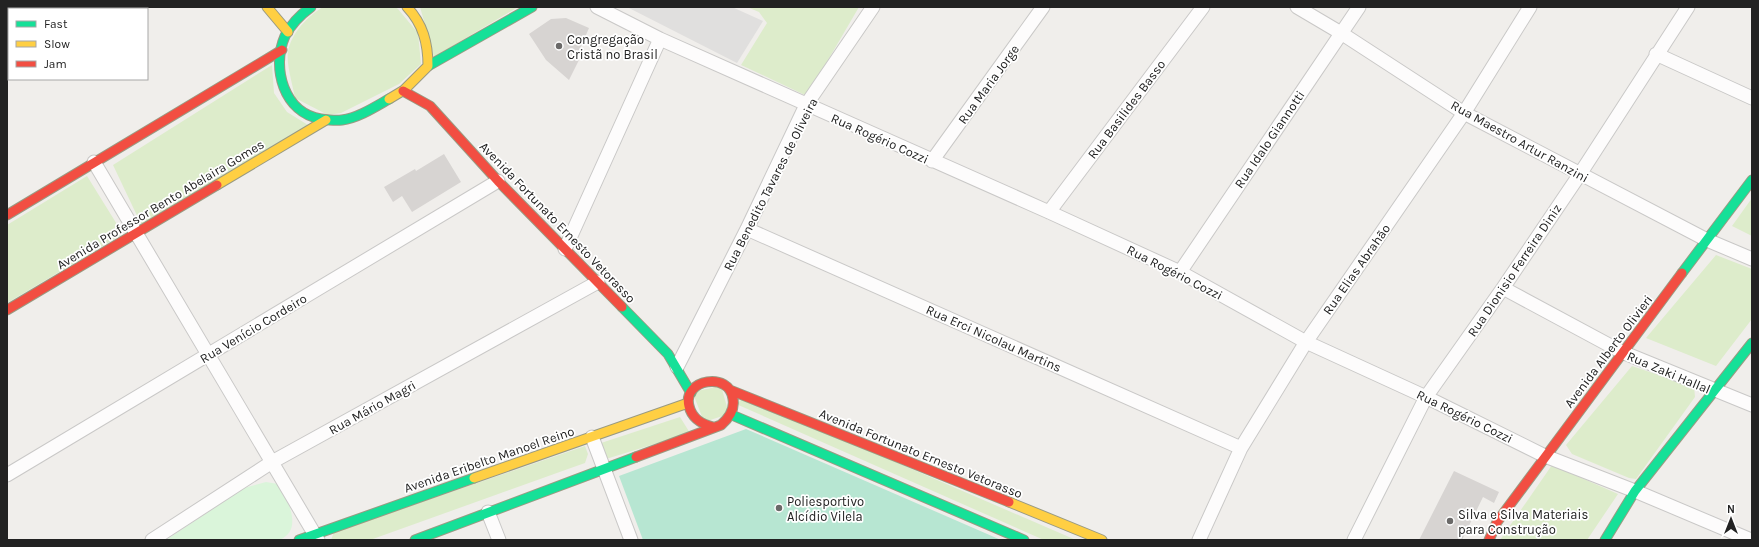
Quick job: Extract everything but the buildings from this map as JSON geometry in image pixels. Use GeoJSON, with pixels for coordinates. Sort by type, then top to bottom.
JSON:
{"type":"FeatureCollection","features":[{"type":"Feature","properties":{"kind":"main road"},"geometry":{"type":"LineString","coordinates":[[267,7],[288,32]]}},
{"type":"Feature","properties":{"kind":"main road"},"geometry":{"type":"LineString","coordinates":[[311,7],[293,23],[288,32],[282,50],[279,72],[281,84],[290,101],[302,112],[314,119],[326,120],[344,120],[403,91],[425,69],[532,7]]}},
{"type":"Feature","properties":{"kind":"main road"},"geometry":{"type":"LineString","coordinates":[[407,7],[413,12],[424,30],[428,46],[425,69],[426,87],[430,106]]}},
{"type":"Feature","properties":{"kind":"main road"},"geometry":{"type":"LineString","coordinates":[[7,215],[282,50]]}},
{"type":"Feature","properties":{"kind":"main road","name":"Avenida Fortunato Ernesto Vetorasso"},"geometry":{"type":"LineString","coordinates":[[403,91],[430,106],[498,181],[668,354],[681,364],[691,393]]}},
{"type":"Feature","properties":{"kind":"main road","name":"Avenida Professor Bento Abelaira Gomes"},"geometry":{"type":"LineString","coordinates":[[7,310],[326,120]]}},
{"type":"Feature","properties":{"kind":"main road","name":"Avenida Alberto Olivieri"},"geometry":{"type":"LineString","coordinates":[[1489,540],[1497,522],[1545,456],[1752,180]]}},
{"type":"Feature","properties":{"kind":"main road"},"geometry":{"type":"LineString","coordinates":[[1605,540],[1635,492],[1752,343]]}},
{"type":"Feature","properties":{"kind":"main road"},"geometry":{"type":"LineString","coordinates":[[705,374],[717,381],[730,390],[734,398],[735,407],[732,415],[721,426],[703,426],[695,421],[690,413],[688,403],[691,393],[698,385],[707,381],[717,381]]}},
{"type":"Feature","properties":{"kind":"main road","name":"Avenida Fortunato Ernesto Vetorasso"},"geometry":{"type":"LineString","coordinates":[[730,390],[1102,540]]}},
{"type":"Feature","properties":{"kind":"main road","name":"Avenida Eribelto Manoel Reino"},"geometry":{"type":"LineString","coordinates":[[299,540],[316,537],[688,403]]}},
{"type":"Feature","properties":{"kind":"main road"},"geometry":{"type":"LineString","coordinates":[[732,415],[1024,540]]}},
{"type":"Feature","properties":{"kind":"main road"},"geometry":{"type":"LineString","coordinates":[[415,540],[713,427]]}},
{"type":"Feature","properties":{"kind":"street","name":"Rua Rogério Cozzi"},"geometry":{"type":"LineString","coordinates":[[597,7],[660,39],[1180,272],[1306,342],[1426,397],[1545,456],[1751,540]]}},
{"type":"Feature","properties":{"kind":"street","name":"Rua Benedito Tavares de Oliveira"},"geometry":{"type":"LineString","coordinates":[[681,364],[806,105],[874,7]]}},
{"type":"Feature","properties":{"kind":"street","name":"Rua Maria Jorge"},"geometry":{"type":"LineString","coordinates":[[932,161],[1043,7]]}},
{"type":"Feature","properties":{"kind":"street","name":"Rua Basilides Basso"},"geometry":{"type":"LineString","coordinates":[[1049,212],[1203,7]]}},
{"type":"Feature","properties":{"kind":"street","name":"Rua Maestro Artur Ranzini"},"geometry":{"type":"LineString","coordinates":[[1297,7],[1341,33],[1464,113],[1707,240],[1752,259]]}},
{"type":"Feature","properties":{"kind":"street","name":"Rua Idalo Giannotti"},"geometry":{"type":"LineString","coordinates":[[1180,272],[1358,7]]}},
{"type":"Feature","properties":{"kind":"street","name":"Rua Elias Abrahão"},"geometry":{"type":"LineString","coordinates":[[1199,540],[1241,448],[1306,342],[1464,113],[1530,7]]}},
{"type":"Feature","properties":{"kind":"street","name":"Rua Dionisio Ferreira Diniz"},"geometry":{"type":"LineString","coordinates":[[1354,540],[1426,397],[1503,288],[1580,174],[1656,54],[1688,7]]}},
{"type":"Feature","properties":{"kind":"street"},"geometry":{"type":"LineString","coordinates":[[565,249],[660,39]]}},
{"type":"Feature","properties":{"kind":"street"},"geometry":{"type":"LineString","coordinates":[[1656,54],[1752,98]]}},
{"type":"Feature","properties":{"kind":"street"},"geometry":{"type":"LineString","coordinates":[[94,162],[316,537]]}},
{"type":"Feature","properties":{"kind":"street","name":"Rua Venício Cordeiro"},"geometry":{"type":"LineString","coordinates":[[7,475],[498,181]]}},
{"type":"Feature","properties":{"kind":"street","name":"Rua Erci Nicolau Martins"},"geometry":{"type":"LineString","coordinates":[[747,229],[1241,448]]}},
{"type":"Feature","properties":{"kind":"street","name":"Rua Mário Magri"},"geometry":{"type":"LineString","coordinates":[[152,540],[272,462],[598,282]]}},
{"type":"Feature","properties":{"kind":"street","name":"Rua Zaki Hallal"},"geometry":{"type":"LineString","coordinates":[[1503,288],[1622,352],[1714,391],[1752,405]]}},
{"type":"Feature","properties":{"kind":"street"},"geometry":{"type":"LineString","coordinates":[[592,437],[631,540]]}},
{"type":"Feature","properties":{"kind":"street"},"geometry":{"type":"LineString","coordinates":[[488,512],[498,540]]}},
{"type":"Feature","properties":{"kind":"green space"},"geometry":{"type":"Polygon","coordinates":[[[323,7],[395,7],[418,33],[421,64],[399,84],[341,113],[328,115],[295,98],[288,63],[288,52],[290,45],[296,32],[306,20],[323,7]]]}},
{"type":"Feature","properties":{"kind":"green space"},"geometry":{"type":"Polygon","coordinates":[[[420,7],[518,7],[434,57],[420,7]]]}},
{"type":"Feature","properties":{"kind":"green space"},"geometry":{"type":"Polygon","coordinates":[[[747,7],[859,7],[807,96],[741,65],[767,23],[759,12],[747,7]]]}},
{"type":"Feature","properties":{"kind":"green space"},"geometry":{"type":"Polygon","coordinates":[[[272,65],[274,93],[287,112],[308,125],[141,224],[113,165],[272,65]]]}},
{"type":"Feature","properties":{"kind":"green space"},"geometry":{"type":"Polygon","coordinates":[[[87,176],[123,234],[7,303],[7,225],[87,176]]]}},
{"type":"Feature","properties":{"kind":"green space"},"geometry":{"type":"Polygon","coordinates":[[[1752,198],[1752,236],[1732,226],[1752,198]]]}},
{"type":"Feature","properties":{"kind":"green space"},"geometry":{"type":"Polygon","coordinates":[[[1716,255],[1752,269],[1752,319],[1716,366],[1646,338],[1716,255]]]}},
{"type":"Feature","properties":{"kind":"green space"},"geometry":{"type":"Polygon","coordinates":[[[1632,366],[1694,387],[1695,397],[1636,479],[1629,478],[1572,454],[1566,445],[1632,366]]]}},
{"type":"Feature","properties":{"kind":"green space"},"geometry":{"type":"Polygon","coordinates":[[[721,386],[729,414],[704,422],[694,396],[697,391],[721,386]]]}},
{"type":"Feature","properties":{"kind":"green space"},"geometry":{"type":"Polygon","coordinates":[[[745,397],[1076,540],[1044,540],[736,404],[745,397]]]}},
{"type":"Feature","properties":{"kind":"green space"},"geometry":{"type":"Polygon","coordinates":[[[680,417],[690,433],[606,459],[601,443],[680,417]]]}},
{"type":"Feature","properties":{"kind":"green space","name":"Poliesportivo Alcídio Vilela"},"geometry":{"type":"Polygon","coordinates":[[[746,429],[1001,540],[643,540],[619,476],[746,429]]]}},
{"type":"Feature","properties":{"kind":"green space"},"geometry":{"type":"Polygon","coordinates":[[[585,446],[588,454],[585,463],[370,540],[331,540],[334,532],[585,446]]]}},
{"type":"Feature","properties":{"kind":"green space"},"geometry":{"type":"Polygon","coordinates":[[[1552,465],[1618,494],[1587,540],[1500,540],[1552,465]]]}},
{"type":"Feature","properties":{"kind":"green space"},"geometry":{"type":"Polygon","coordinates":[[[266,482],[278,484],[286,498],[292,514],[291,530],[287,536],[279,540],[166,540],[244,488],[266,482]]]}},
{"type":"Feature","properties":{"kind":"shaded area"},"geometry":{"type":"Polygon","coordinates":[[[627,7],[732,7],[763,21],[737,63],[627,7]]]}},
{"type":"Feature","properties":{"kind":"traffic: fast"},"geometry":{"type":"LineString","coordinates":[[311,7],[290,28],[285,36],[281,49],[280,75],[290,99],[298,108],[308,115],[329,120],[342,120],[360,115],[389,99]]}},
{"type":"Feature","properties":{"kind":"traffic: fast"},"geometry":{"type":"LineString","coordinates":[[428,66],[532,7]]}},
{"type":"Feature","properties":{"kind":"traffic: fast"},"geometry":{"type":"LineString","coordinates":[[1682,273],[1752,180]]}},
{"type":"Feature","properties":{"kind":"traffic: fast"},"geometry":{"type":"LineString","coordinates":[[622,307],[668,354],[691,393]]}},
{"type":"Feature","properties":{"kind":"traffic: fast"},"geometry":{"type":"LineString","coordinates":[[1605,540],[1635,491],[1752,343]]}},
{"type":"Feature","properties":{"kind":"traffic: fast"},"geometry":{"type":"LineString","coordinates":[[732,415],[1024,540]]}},
{"type":"Feature","properties":{"kind":"traffic: fast"},"geometry":{"type":"LineString","coordinates":[[415,540],[636,457]]}},
{"type":"Feature","properties":{"kind":"traffic: fast"},"geometry":{"type":"LineString","coordinates":[[299,540],[474,478]]}},
{"type":"Feature","properties":{"kind":"traffic: slow"},"geometry":{"type":"LineString","coordinates":[[267,7],[288,32]]}},
{"type":"Feature","properties":{"kind":"traffic: slow"},"geometry":{"type":"LineString","coordinates":[[389,99],[404,90],[428,66],[424,34],[417,20],[407,7]]}},
{"type":"Feature","properties":{"kind":"traffic: slow"},"geometry":{"type":"LineString","coordinates":[[217,185],[326,120]]}},
{"type":"Feature","properties":{"kind":"traffic: slow"},"geometry":{"type":"LineString","coordinates":[[474,478],[688,403]]}},
{"type":"Feature","properties":{"kind":"traffic: slow"},"geometry":{"type":"LineString","coordinates":[[1009,502],[1102,540]]}},
{"type":"Feature","properties":{"kind":"traffic: jam"},"geometry":{"type":"LineString","coordinates":[[7,215],[282,50]]}},
{"type":"Feature","properties":{"kind":"traffic: jam"},"geometry":{"type":"LineString","coordinates":[[403,91],[430,106],[498,181],[622,307]]}},
{"type":"Feature","properties":{"kind":"traffic: jam"},"geometry":{"type":"LineString","coordinates":[[7,310],[217,185]]}},
{"type":"Feature","properties":{"kind":"traffic: jam"},"geometry":{"type":"LineString","coordinates":[[1489,540],[1497,522],[1682,273]]}},
{"type":"Feature","properties":{"kind":"traffic: jam"},"geometry":{"type":"LineString","coordinates":[[636,457],[721,425],[729,417],[733,407],[733,399],[730,390],[724,384],[707,382],[692,390],[689,397],[689,406],[690,411],[695,418],[713,427]]}},
{"type":"Feature","properties":{"kind":"traffic: jam"},"geometry":{"type":"LineString","coordinates":[[730,390],[1009,502]]}},
{"type":"Feature","properties":{"kind":"place","name":"Congregação Cristã no Brasil"},"geometry":{"type":"Point","coordinates":[559,46]}},
{"type":"Feature","properties":{"kind":"place","name":"Poliesportivo Alcídio Vilela"},"geometry":{"type":"Point","coordinates":[779,508]}},
{"type":"Feature","properties":{"kind":"place","name":"Silva e Silva Materiais para Construção"},"geometry":{"type":"Point","coordinates":[1450,521]}}]}
